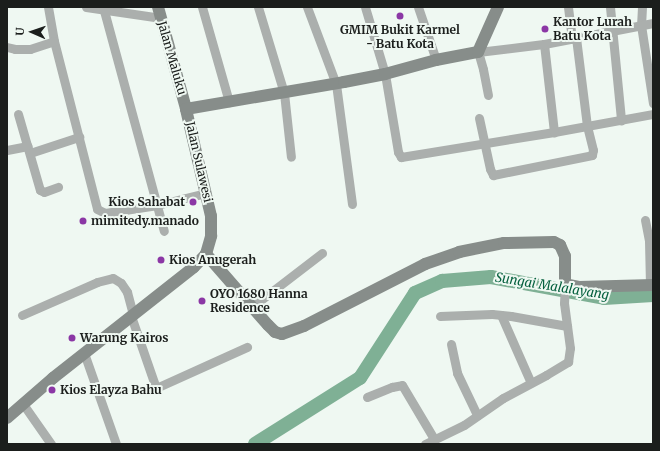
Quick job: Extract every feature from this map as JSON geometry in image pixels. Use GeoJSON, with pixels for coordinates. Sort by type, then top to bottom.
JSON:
{"type":"FeatureCollection","features":[{"type":"Feature","properties":{"kind":"main road"},"geometry":{"type":"LineString","coordinates":[[478,52],[498,7]]}},
{"type":"Feature","properties":{"kind":"main road","name":"Jalan Maluku"},"geometry":{"type":"LineString","coordinates":[[159,12],[186,109]]}},
{"type":"Feature","properties":{"kind":"main road","name":"Jalan Sulawesi"},"geometry":{"type":"LineString","coordinates":[[206,254],[212,227],[206,193],[186,109],[336,84],[385,74],[436,60],[478,52]]}},
{"type":"Feature","properties":{"kind":"main road"},"geometry":{"type":"LineString","coordinates":[[8,416],[84,353],[194,267],[206,254],[275,332],[286,334],[425,264],[459,252],[504,244],[554,242],[560,245],[564,256],[565,286],[651,286]]}},
{"type":"Feature","properties":{"kind":"street"},"geometry":{"type":"LineString","coordinates":[[48,7],[54,41],[97,209],[105,213],[157,205],[206,193]]}},
{"type":"Feature","properties":{"kind":"street"},"geometry":{"type":"LineString","coordinates":[[86,7],[159,12]]}},
{"type":"Feature","properties":{"kind":"street"},"geometry":{"type":"LineString","coordinates":[[202,7],[229,102]]}},
{"type":"Feature","properties":{"kind":"street"},"geometry":{"type":"LineString","coordinates":[[258,7],[284,93],[291,156]]}},
{"type":"Feature","properties":{"kind":"street"},"geometry":{"type":"LineString","coordinates":[[307,7],[336,84],[352,204]]}},
{"type":"Feature","properties":{"kind":"street"},"geometry":{"type":"LineString","coordinates":[[365,7],[385,74],[398,152],[401,157],[653,114]]}},
{"type":"Feature","properties":{"kind":"street"},"geometry":{"type":"LineString","coordinates":[[418,7],[436,60]]}},
{"type":"Feature","properties":{"kind":"street"},"geometry":{"type":"LineString","coordinates":[[479,118],[491,173],[496,175],[592,156],[593,150],[568,7]]}},
{"type":"Feature","properties":{"kind":"street"},"geometry":{"type":"LineString","coordinates":[[610,7],[621,120]]}},
{"type":"Feature","properties":{"kind":"street"},"geometry":{"type":"LineString","coordinates":[[642,7],[641,26],[653,103]]}},
{"type":"Feature","properties":{"kind":"street"},"geometry":{"type":"LineString","coordinates":[[104,8],[164,231]]}},
{"type":"Feature","properties":{"kind":"street"},"geometry":{"type":"LineString","coordinates":[[488,95],[478,52],[544,44],[653,23]]}},
{"type":"Feature","properties":{"kind":"street"},"geometry":{"type":"LineString","coordinates":[[7,47],[15,49],[30,49],[54,41]]}},
{"type":"Feature","properties":{"kind":"street"},"geometry":{"type":"LineString","coordinates":[[544,44],[554,132]]}},
{"type":"Feature","properties":{"kind":"street"},"geometry":{"type":"LineString","coordinates":[[18,114],[40,190],[44,192],[58,187]]}},
{"type":"Feature","properties":{"kind":"street"},"geometry":{"type":"LineString","coordinates":[[7,150],[29,150],[79,137]]}},
{"type":"Feature","properties":{"kind":"street"},"geometry":{"type":"LineString","coordinates":[[645,220],[649,241],[651,286]]}},
{"type":"Feature","properties":{"kind":"street"},"geometry":{"type":"LineString","coordinates":[[253,306],[322,253]]}},
{"type":"Feature","properties":{"kind":"street"},"geometry":{"type":"LineString","coordinates":[[22,315],[97,282],[113,278],[121,283],[127,292],[132,315],[156,388],[247,347]]}},
{"type":"Feature","properties":{"kind":"street"},"geometry":{"type":"LineString","coordinates":[[425,444],[464,425],[477,414],[503,398],[568,362],[570,348],[564,302],[565,286]]}},
{"type":"Feature","properties":{"kind":"street"},"geometry":{"type":"LineString","coordinates":[[440,316],[501,315],[567,326]]}},
{"type":"Feature","properties":{"kind":"street"},"geometry":{"type":"LineString","coordinates":[[501,315],[531,383]]}},
{"type":"Feature","properties":{"kind":"street"},"geometry":{"type":"LineString","coordinates":[[451,344],[457,373],[477,414]]}},
{"type":"Feature","properties":{"kind":"street"},"geometry":{"type":"LineString","coordinates":[[84,353],[116,444]]}},
{"type":"Feature","properties":{"kind":"street"},"geometry":{"type":"LineString","coordinates":[[367,397],[392,387],[402,385],[434,439]]}},
{"type":"Feature","properties":{"kind":"street"},"geometry":{"type":"LineString","coordinates":[[23,404],[51,444]]}},
{"type":"Feature","properties":{"kind":"waterway","name":"Sungai Malalayang"},"geometry":{"type":"LineString","coordinates":[[255,444],[360,378],[415,293],[442,281],[491,277],[604,298],[653,295]]}},
{"type":"Feature","properties":{"kind":"place","name":"GMIM Bukit Karmel - Batu Kota"},"geometry":{"type":"Point","coordinates":[400,16]}},
{"type":"Feature","properties":{"kind":"place","name":"Kantor Lurah Batu Kota"},"geometry":{"type":"Point","coordinates":[545,29]}},
{"type":"Feature","properties":{"kind":"place","name":"Kios Sahabat"},"geometry":{"type":"Point","coordinates":[193,202]}},
{"type":"Feature","properties":{"kind":"place","name":"mimitedy.manado"},"geometry":{"type":"Point","coordinates":[83,221]}},
{"type":"Feature","properties":{"kind":"place","name":"Kios Anugerah"},"geometry":{"type":"Point","coordinates":[161,260]}},
{"type":"Feature","properties":{"kind":"place","name":"OYO 1680 Hanna Residence"},"geometry":{"type":"Point","coordinates":[202,301]}},
{"type":"Feature","properties":{"kind":"place","name":"Warung Kairos"},"geometry":{"type":"Point","coordinates":[72,338]}},
{"type":"Feature","properties":{"kind":"place","name":"Kios Elayza Bahu"},"geometry":{"type":"Point","coordinates":[52,390]}}]}
